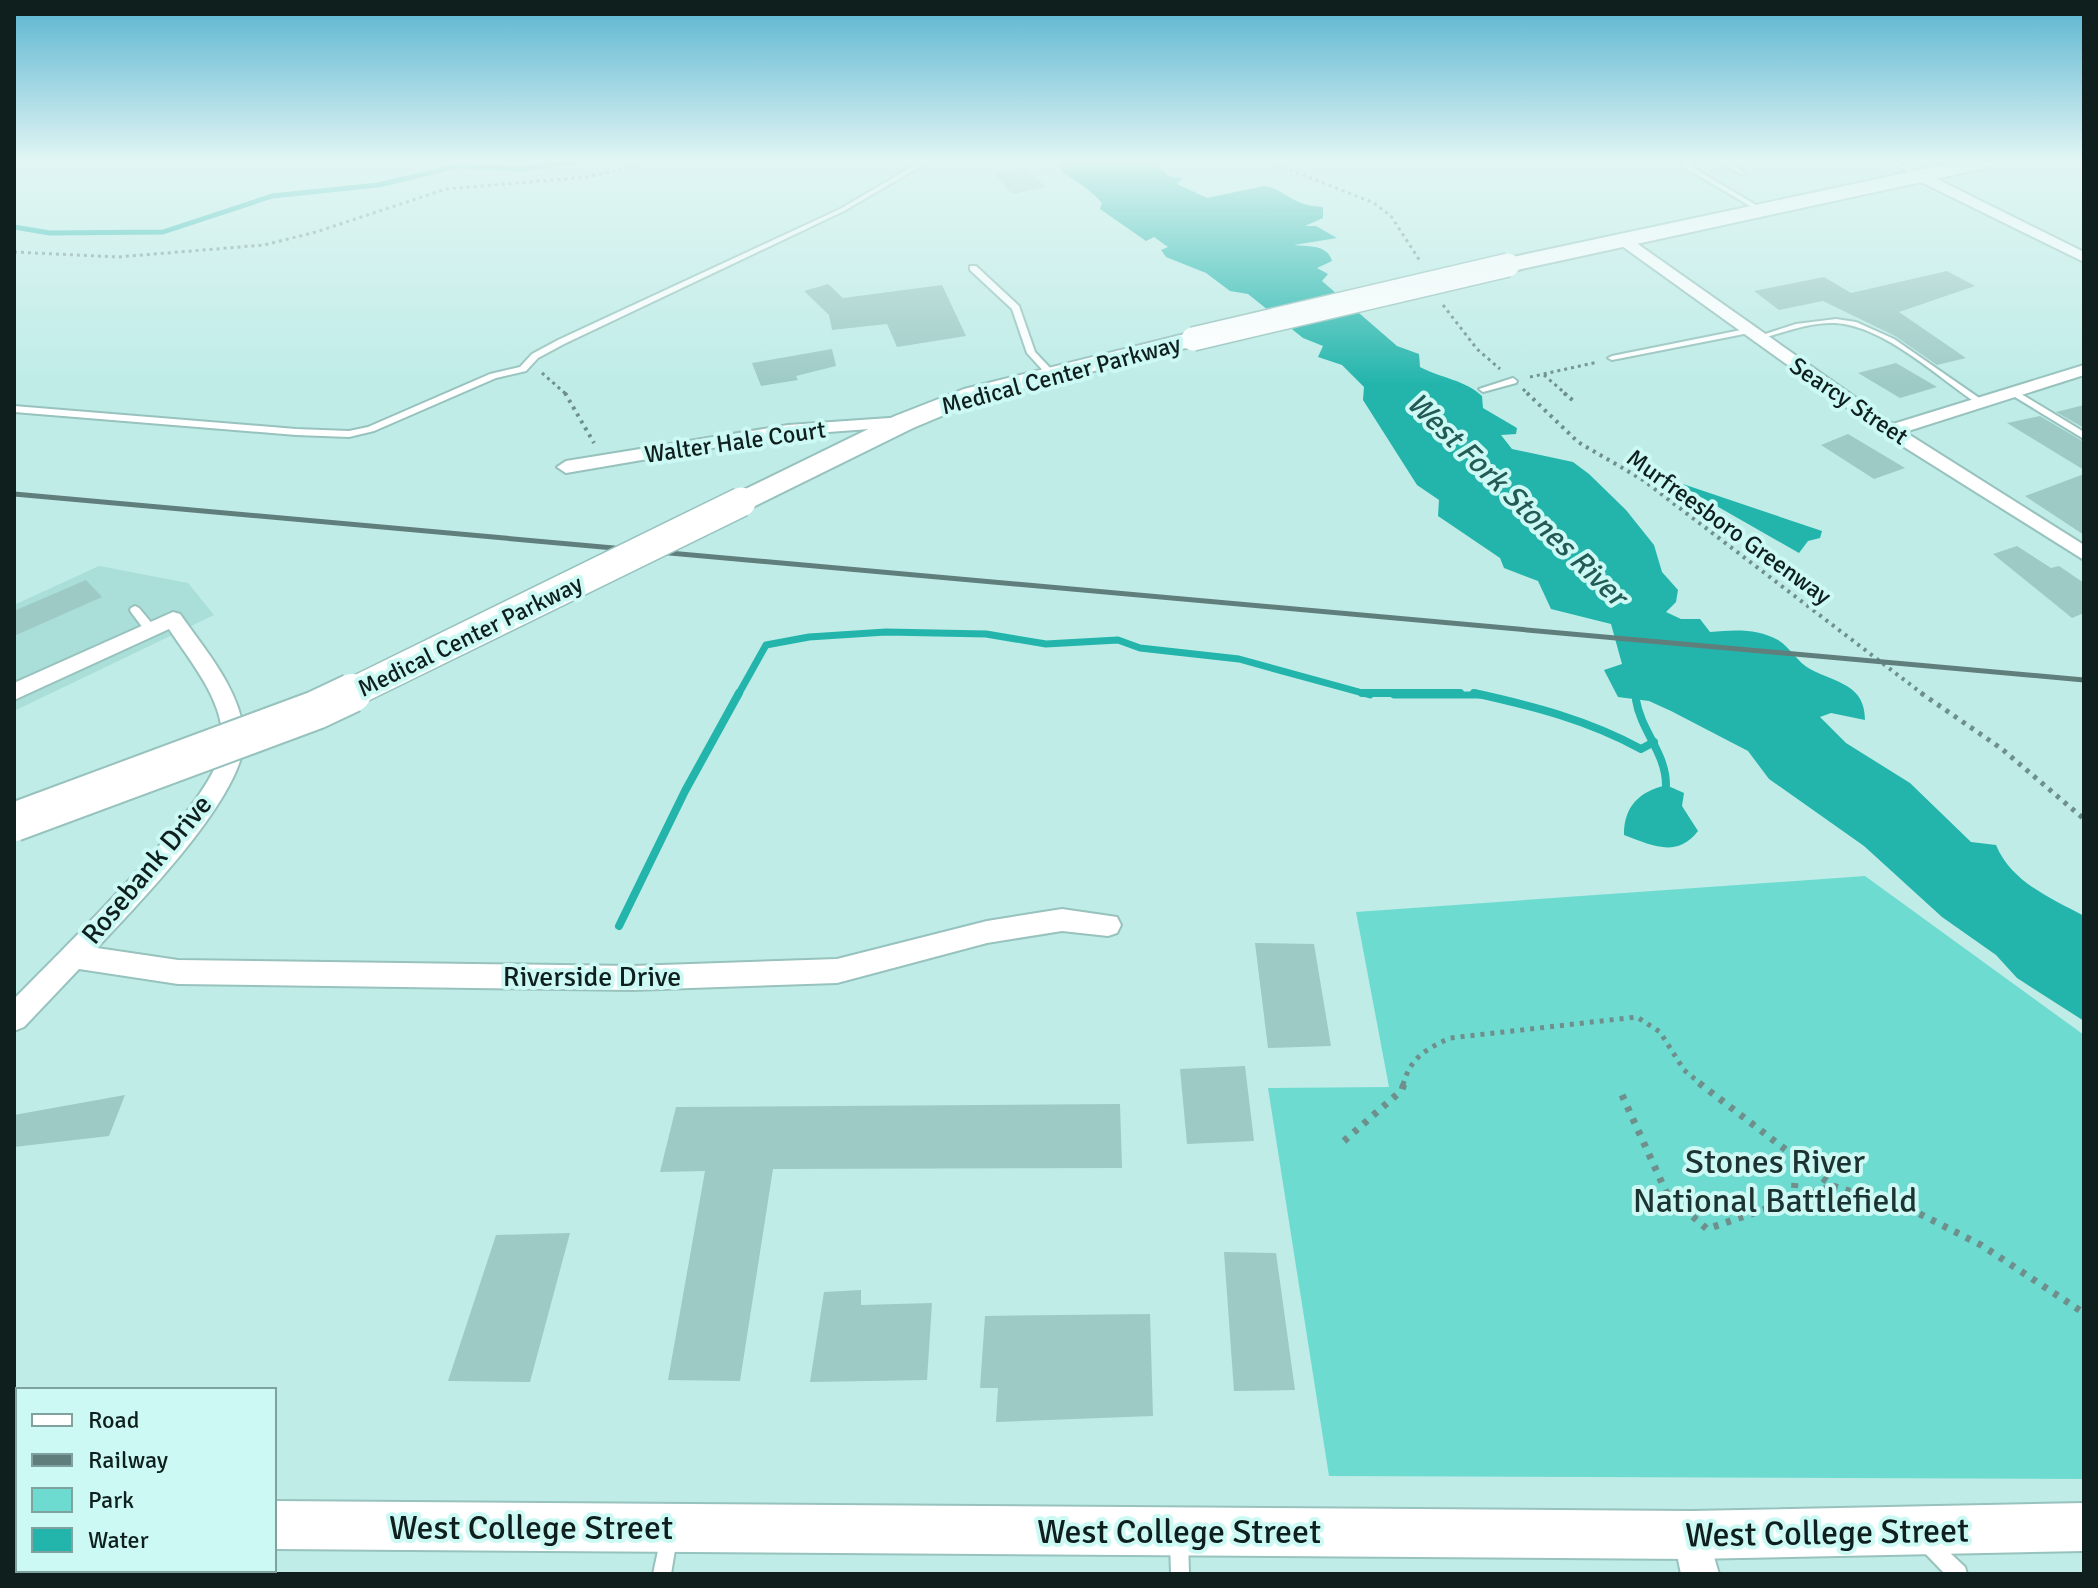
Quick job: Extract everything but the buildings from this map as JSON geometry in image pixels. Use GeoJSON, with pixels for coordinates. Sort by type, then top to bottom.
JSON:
{"type":"FeatureCollection","features":[{"type":"Feature","properties":{"kind":"main road","name":"Medical Center Parkway"},"geometry":{"type":"LineString","coordinates":[[14,822],[316,710],[461,642],[904,422],[973,394],[1629,236]]}},
{"type":"Feature","properties":{"kind":"street"},"geometry":{"type":"LineString","coordinates":[[2040,236],[2084,258]]}},
{"type":"Feature","properties":{"kind":"street","name":"Searcy Street"},"geometry":{"type":"LineString","coordinates":[[1620,238],[1891,431],[2084,554]]}},
{"type":"Feature","properties":{"kind":"street"},"geometry":{"type":"LineString","coordinates":[[1891,431],[2084,370]]}},
{"type":"Feature","properties":{"kind":"street","name":"Walter Hale Court"},"geometry":{"type":"LineString","coordinates":[[566,467],[788,430],[904,422]]}},
{"type":"Feature","properties":{"kind":"street"},"geometry":{"type":"LineString","coordinates":[[14,692],[162,624]]}},
{"type":"Feature","properties":{"kind":"street","name":"Rosebank Drive"},"geometry":{"type":"LineString","coordinates":[[14,1018],[201,813],[234,753],[229,707],[162,624]]}},
{"type":"Feature","properties":{"kind":"street","name":"Riverside Drive"},"geometry":{"type":"LineString","coordinates":[[72,956],[178,972],[632,978],[837,971],[987,932],[1062,920],[1108,925]]}},
{"type":"Feature","properties":{"kind":"street","name":"West College Street"},"geometry":{"type":"LineString","coordinates":[[276,1525],[670,1528],[1179,1552],[1696,1554],[1914,1530],[2084,1527]]}},
{"type":"Feature","properties":{"kind":"lane"},"geometry":{"type":"LineString","coordinates":[[14,409],[349,434],[371,429],[493,376],[523,369],[535,356],[561,342],[786,236]]}},
{"type":"Feature","properties":{"kind":"lane"},"geometry":{"type":"LineString","coordinates":[[973,268],[1016,308],[1031,353],[1050,373]]}},
{"type":"Feature","properties":{"kind":"lane"},"geometry":{"type":"LineString","coordinates":[[1612,358],[1839,320],[1861,326],[1899,347],[1981,402]]}},
{"type":"Feature","properties":{"kind":"lane"},"geometry":{"type":"LineString","coordinates":[[1483,389],[1513,381]]}},
{"type":"Feature","properties":{"kind":"lane"},"geometry":{"type":"LineString","coordinates":[[2013,392],[2084,436]]}},
{"type":"Feature","properties":{"kind":"lane"},"geometry":{"type":"LineString","coordinates":[[135,610],[162,624]]}},
{"type":"Feature","properties":{"kind":"lane"},"geometry":{"type":"LineString","coordinates":[[662,1574],[670,1528]]}},
{"type":"Feature","properties":{"kind":"lane"},"geometry":{"type":"LineString","coordinates":[[1914,1530],[1958,1574]]}},
{"type":"Feature","properties":{"kind":"path"},"geometry":{"type":"LineString","coordinates":[[14,252],[118,257],[264,245],[300,236]]}},
{"type":"Feature","properties":{"kind":"path"},"geometry":{"type":"LineString","coordinates":[[1403,236],[1420,263]]}},
{"type":"Feature","properties":{"kind":"path","name":"Murfreesboro Greenway"},"geometry":{"type":"LineString","coordinates":[[1439,296],[1450,319],[1468,339],[1539,401],[1578,442],[1643,480],[1881,666],[2002,749],[2084,819]]}},
{"type":"Feature","properties":{"kind":"path"},"geometry":{"type":"LineString","coordinates":[[1513,381],[1612,358]]}},
{"type":"Feature","properties":{"kind":"path"},"geometry":{"type":"LineString","coordinates":[[1543,374],[1576,403]]}},
{"type":"Feature","properties":{"kind":"path"},"geometry":{"type":"LineString","coordinates":[[550,376],[605,461]]}},
{"type":"Feature","properties":{"kind":"path"},"geometry":{"type":"LineString","coordinates":[[1344,1141],[1402,1090],[1408,1066],[1427,1048],[1450,1038],[1637,1017],[1660,1032],[1684,1070],[1833,1186],[1918,1213],[1968,1238],[2084,1313]]}},
{"type":"Feature","properties":{"kind":"path"},"geometry":{"type":"LineString","coordinates":[[1622,1095],[1667,1194],[1707,1229],[1833,1186]]}},
{"type":"Feature","properties":{"kind":"path"},"geometry":{"type":"LineString","coordinates":[[1794,1201],[1796,1157]]}},
{"type":"Feature","properties":{"kind":"shaded area"},"geometry":{"type":"Polygon","coordinates":[[[99,566],[188,583],[214,615],[14,711],[14,605],[99,566]]]}},
{"type":"Feature","properties":{"kind":"green space","name":"Stones River National Battlefield"},"geometry":{"type":"Polygon","coordinates":[[[1865,876],[2084,1035],[2084,1479],[1329,1476],[1268,1088],[1389,1087],[1356,912],[1865,876]]]}},
{"type":"Feature","properties":{"kind":"water","name":"West Fork Stones River"},"geometry":{"type":"Polygon","coordinates":[[[1139,236],[1337,238],[1294,245],[1317,247],[1326,252],[1332,261],[1317,268],[1328,274],[1322,281],[1397,346],[1419,354],[1420,367],[1468,386],[1482,396],[1483,408],[1517,428],[1516,434],[1501,435],[1512,449],[1573,462],[1626,510],[1654,545],[1662,572],[1678,590],[1676,602],[1666,612],[1681,619],[1700,619],[1710,632],[1745,631],[1770,636],[1806,666],[1847,686],[1860,699],[1865,720],[1831,713],[1820,717],[1846,743],[1910,783],[1971,842],[1996,845],[2011,869],[2033,888],[2084,916],[2084,1021],[2017,978],[1996,955],[1942,917],[1864,846],[1769,779],[1748,751],[1649,701],[1618,697],[1604,670],[1622,664],[1611,624],[1551,609],[1538,581],[1504,568],[1500,558],[1438,516],[1439,500],[1417,485],[1363,400],[1364,387],[1342,365],[1318,357],[1323,346],[1303,338],[1248,294],[1230,291],[1206,273],[1166,257],[1161,250],[1168,247],[1154,237],[1146,241],[1139,236]]]}},
{"type":"Feature","properties":{"kind":"water"},"geometry":{"type":"Polygon","coordinates":[[[1671,480],[1822,531],[1820,538],[1808,541],[1799,553],[1671,480]]]}},
{"type":"Feature","properties":{"kind":"water"},"geometry":{"type":"Polygon","coordinates":[[[1666,785],[1684,793],[1682,806],[1698,831],[1682,845],[1673,847],[1655,846],[1624,835],[1627,816],[1635,802],[1648,792],[1666,785]]]}},
{"type":"Feature","properties":{"kind":"waterway"},"geometry":{"type":"LineString","coordinates":[[738,695],[766,645],[809,637],[886,632],[986,634],[1046,644],[1118,640],[1140,648],[1239,659],[1363,693]]}},
{"type":"Feature","properties":{"kind":"waterway"},"geometry":{"type":"LineString","coordinates":[[619,926],[685,791],[739,693]]}},
{"type":"Feature","properties":{"kind":"waterway"},"geometry":{"type":"LineString","coordinates":[[1363,693],[1460,693]]}},
{"type":"Feature","properties":{"kind":"waterway"},"geometry":{"type":"LineString","coordinates":[[1363,693],[1370,695]]}},
{"type":"Feature","properties":{"kind":"waterway"},"geometry":{"type":"LineString","coordinates":[[1474,693],[1483,695]]}},
{"type":"Feature","properties":{"kind":"waterway"},"geometry":{"type":"LineString","coordinates":[[1394,695],[1483,695]]}},
{"type":"Feature","properties":{"kind":"waterway"},"geometry":{"type":"LineString","coordinates":[[1483,695],[1560,715],[1641,749],[1653,742]]}},
{"type":"Feature","properties":{"kind":"waterway"},"geometry":{"type":"LineString","coordinates":[[1636,700],[1653,742]]}},
{"type":"Feature","properties":{"kind":"waterway"},"geometry":{"type":"LineString","coordinates":[[1653,742],[1662,763],[1666,785]]}},
{"type":"Feature","properties":{"kind":"railway"},"geometry":{"type":"LineString","coordinates":[[14,494],[2084,680]]}}]}
